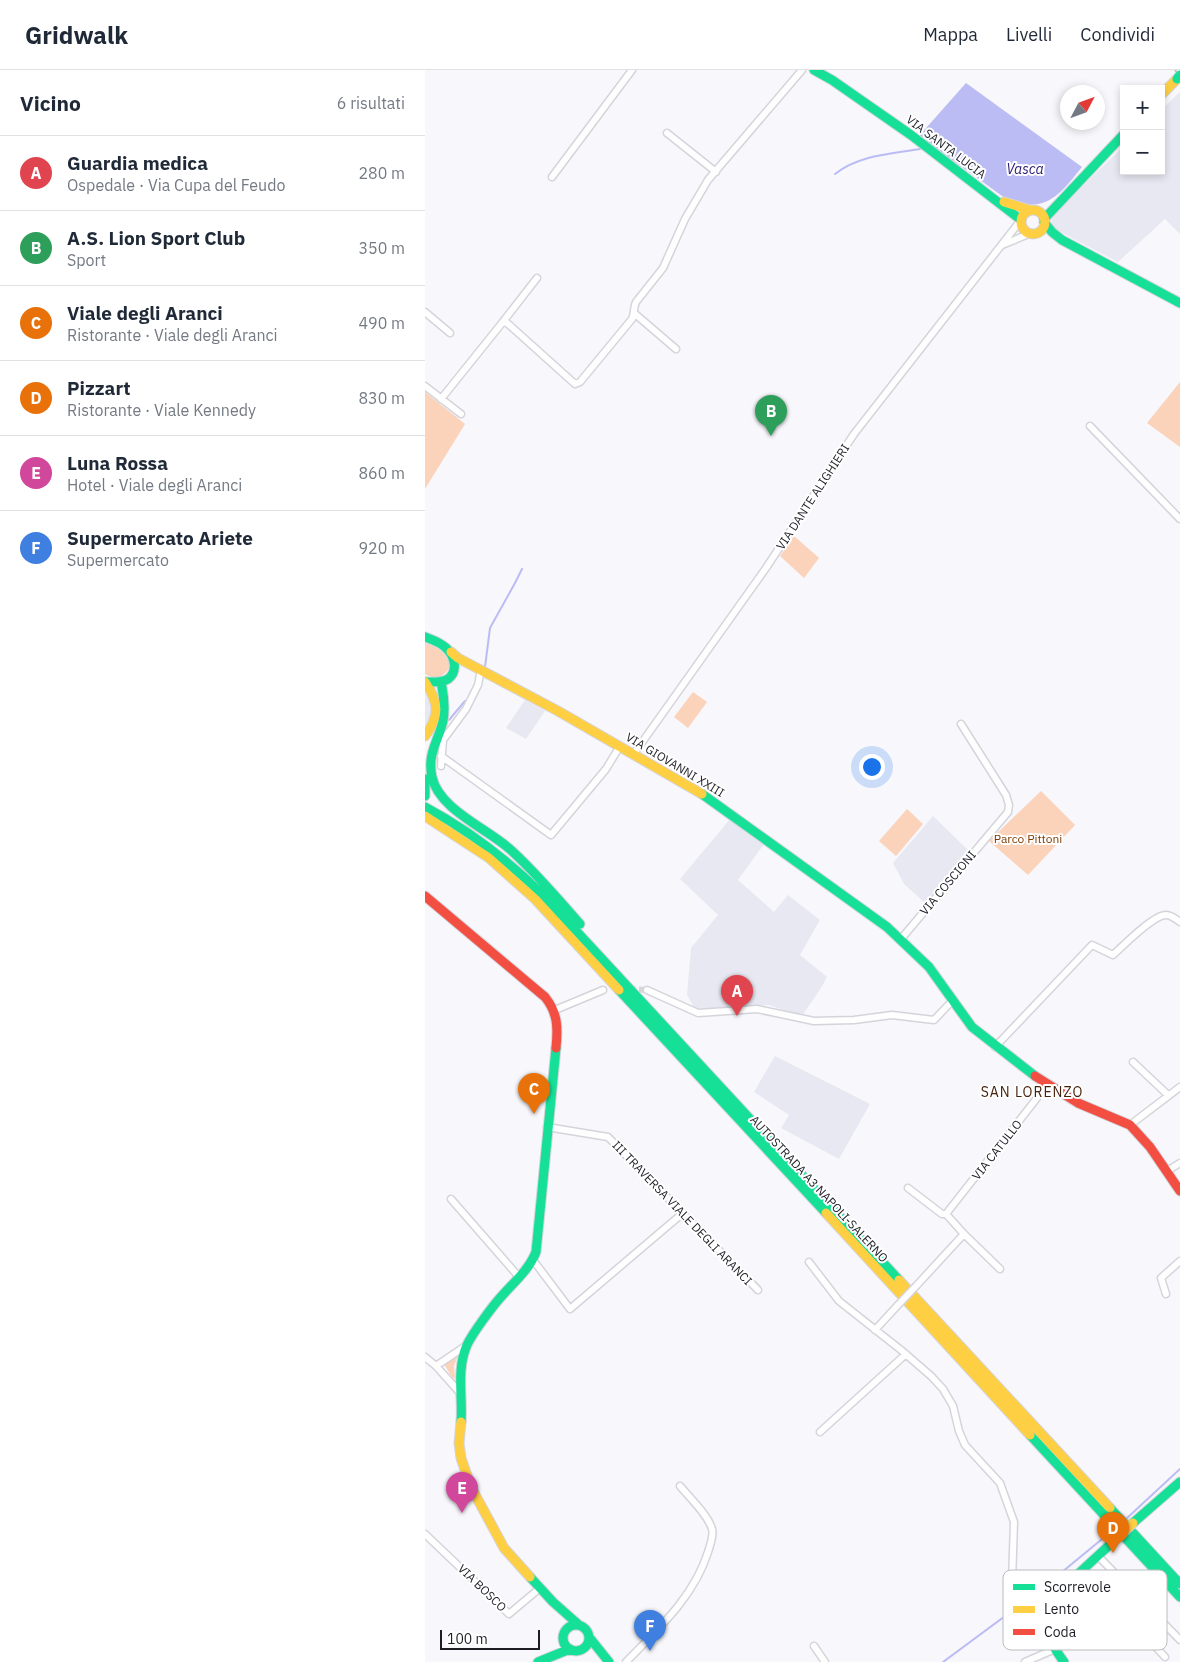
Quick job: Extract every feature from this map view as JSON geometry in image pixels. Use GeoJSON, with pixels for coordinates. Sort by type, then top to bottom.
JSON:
{"type":"FeatureCollection","features":[{"type":"Feature","properties":{"kind":"main road","name":"VIA SANTA LUCIA"},"geometry":{"type":"LineString","coordinates":[[813,70],[881,114],[1021,220]]}},
{"type":"Feature","properties":{"kind":"main road"},"geometry":{"type":"LineString","coordinates":[[1165,90],[1179,77]]}},
{"type":"Feature","properties":{"kind":"main road"},"geometry":{"type":"LineString","coordinates":[[1033,233],[1042,228],[1044,221],[1059,202],[1120,138]]}},
{"type":"Feature","properties":{"kind":"main road","name":"VIA SANTA LUCIA"},"geometry":{"type":"LineString","coordinates":[[996,200],[1033,210]]}},
{"type":"Feature","properties":{"kind":"main road"},"geometry":{"type":"LineString","coordinates":[[1059,202],[1025,213],[1021,220],[1024,229],[1062,240]]}},
{"type":"Feature","properties":{"kind":"main road"},"geometry":{"type":"LineString","coordinates":[[1033,210],[1041,214],[1052,232],[1062,240],[1180,303]]}},
{"type":"Feature","properties":{"kind":"main road","name":"VIA GIOVANNI XXIII"},"geometry":{"type":"LineString","coordinates":[[427,637],[477,668],[687,784],[712,800],[901,939],[929,967],[972,1027],[995,1047],[1043,1084],[1130,1126]]}},
{"type":"Feature","properties":{"kind":"main road"},"geometry":{"type":"LineString","coordinates":[[425,736],[433,725],[436,717],[437,702],[455,666],[455,660],[451,652]]}},
{"type":"Feature","properties":{"kind":"main road"},"geometry":{"type":"LineString","coordinates":[[425,682],[437,683],[447,680],[458,670],[477,668]]}},
{"type":"Feature","properties":{"kind":"main road"},"geometry":{"type":"LineString","coordinates":[[447,680],[442,726],[432,748],[430,758],[436,789],[451,805],[509,849],[560,900],[605,953],[643,1003]]}},
{"type":"Feature","properties":{"kind":"main road"},"geometry":{"type":"LineString","coordinates":[[425,682],[437,702]]}},
{"type":"Feature","properties":{"kind":"main road"},"geometry":{"type":"LineString","coordinates":[[425,779],[425,796]]}},
{"type":"Feature","properties":{"kind":"main road","name":"AUTOSTRADA A3 NAPOLI-SALERNO"},"geometry":{"type":"LineString","coordinates":[[425,807],[477,839],[521,874],[541,893],[1180,1584]]}},
{"type":"Feature","properties":{"kind":"main road","name":"AUTOSTRADA A3 NAPOLI-SALERNO"},"geometry":{"type":"LineString","coordinates":[[425,816],[489,858],[535,899],[1155,1570]]}},
{"type":"Feature","properties":{"kind":"main road"},"geometry":{"type":"LineString","coordinates":[[425,896],[541,992],[555,1010],[558,1029],[536,1252],[533,1260],[499,1300],[467,1345],[461,1364],[459,1443],[465,1472],[504,1548],[553,1602],[586,1630],[607,1662]]}},
{"type":"Feature","properties":{"kind":"main road"},"geometry":{"type":"LineString","coordinates":[[1130,1126],[1150,1147],[1180,1191]]}},
{"type":"Feature","properties":{"kind":"main road"},"geometry":{"type":"LineString","coordinates":[[1084,1569],[1180,1482]]}},
{"type":"Feature","properties":{"kind":"main road","name":"AUTOSTRADA A3 NAPOLI-SALERNO"},"geometry":{"type":"LineString","coordinates":[[1167,1583],[1180,1597]]}},
{"type":"Feature","properties":{"kind":"main road"},"geometry":{"type":"LineString","coordinates":[[539,1661],[555,1651],[563,1641],[565,1630],[563,1620],[553,1602]]}},
{"type":"Feature","properties":{"kind":"main road"},"geometry":{"type":"LineString","coordinates":[[565,1630],[571,1626],[579,1625]]}},
{"type":"Feature","properties":{"kind":"main road"},"geometry":{"type":"LineString","coordinates":[[563,1641],[574,1651],[582,1649],[587,1644],[589,1637]]}},
{"type":"Feature","properties":{"kind":"main road"},"geometry":{"type":"LineString","coordinates":[[539,1661],[570,1649]]}},
{"type":"Feature","properties":{"kind":"main road"},"geometry":{"type":"LineString","coordinates":[[582,1649],[607,1662]]}},
{"type":"Feature","properties":{"kind":"street"},"geometry":{"type":"LineString","coordinates":[[552,177],[632,70]]}},
{"type":"Feature","properties":{"kind":"street"},"geometry":{"type":"LineString","coordinates":[[502,323],[506,322],[575,384],[580,382],[632,319],[633,307],[663,268],[685,219],[709,180],[802,70]]}},
{"type":"Feature","properties":{"kind":"street"},"geometry":{"type":"LineString","coordinates":[[667,133],[716,172]]}},
{"type":"Feature","properties":{"kind":"street","name":"VIA DANTE ALIGHIERI"},"geometry":{"type":"LineString","coordinates":[[633,755],[766,568],[854,434],[1021,220]]}},
{"type":"Feature","properties":{"kind":"street","name":"VIA DANTE ALIGHIERI"},"geometry":{"type":"LineString","coordinates":[[1001,246],[1033,233]]}},
{"type":"Feature","properties":{"kind":"street"},"geometry":{"type":"LineString","coordinates":[[441,399],[537,278]]}},
{"type":"Feature","properties":{"kind":"street"},"geometry":{"type":"LineString","coordinates":[[425,312],[450,333]]}},
{"type":"Feature","properties":{"kind":"street"},"geometry":{"type":"LineString","coordinates":[[634,313],[676,348]]}},
{"type":"Feature","properties":{"kind":"street"},"geometry":{"type":"LineString","coordinates":[[425,386],[461,414]]}},
{"type":"Feature","properties":{"kind":"street"},"geometry":{"type":"LineString","coordinates":[[1090,426],[1180,519]]}},
{"type":"Feature","properties":{"kind":"street"},"geometry":{"type":"LineString","coordinates":[[441,766],[443,740],[466,709],[478,684],[477,668]]}},
{"type":"Feature","properties":{"kind":"street","name":"VIA COSCIONI"},"geometry":{"type":"LineString","coordinates":[[901,939],[1008,812],[1009,805],[1006,795],[961,724]]}},
{"type":"Feature","properties":{"kind":"street"},"geometry":{"type":"LineString","coordinates":[[441,756],[551,835],[595,784],[619,746]]}},
{"type":"Feature","properties":{"kind":"street"},"geometry":{"type":"LineString","coordinates":[[995,1047],[1092,945],[1113,955],[1156,918],[1165,915],[1175,918],[1180,922]]}},
{"type":"Feature","properties":{"kind":"street"},"geometry":{"type":"LineString","coordinates":[[555,1010],[603,990]]}},
{"type":"Feature","properties":{"kind":"street"},"geometry":{"type":"LineString","coordinates":[[647,990],[698,1013],[757,1009],[814,1021],[854,1020],[892,1015],[934,1020],[953,1000]]}},
{"type":"Feature","properties":{"kind":"street"},"geometry":{"type":"LineString","coordinates":[[1133,1062],[1169,1095]]}},
{"type":"Feature","properties":{"kind":"street","name":"VIA CATULLO"},"geometry":{"type":"LineString","coordinates":[[946,1214],[1037,1098],[1036,1092],[1043,1084]]}},
{"type":"Feature","properties":{"kind":"street"},"geometry":{"type":"LineString","coordinates":[[1130,1126],[1180,1087]]}},
{"type":"Feature","properties":{"kind":"street","name":"III TRAVERSA VIALE DEGLI ARANCI"},"geometry":{"type":"LineString","coordinates":[[547,1127],[608,1137],[758,1290]]}},
{"type":"Feature","properties":{"kind":"street"},"geometry":{"type":"LineString","coordinates":[[1167,1171],[1180,1163]]}},
{"type":"Feature","properties":{"kind":"street"},"geometry":{"type":"LineString","coordinates":[[908,1188],[942,1214],[946,1214],[1000,1269]]}},
{"type":"Feature","properties":{"kind":"street"},"geometry":{"type":"LineString","coordinates":[[451,1199],[519,1277]]}},
{"type":"Feature","properties":{"kind":"street"},"geometry":{"type":"LineString","coordinates":[[533,1260],[570,1309],[683,1213]]}},
{"type":"Feature","properties":{"kind":"street"},"geometry":{"type":"LineString","coordinates":[[875,1330],[964,1234]]}},
{"type":"Feature","properties":{"kind":"street"},"geometry":{"type":"LineString","coordinates":[[1166,1294],[1161,1278],[1180,1260]]}},
{"type":"Feature","properties":{"kind":"street"},"geometry":{"type":"LineString","coordinates":[[809,1262],[839,1301],[906,1354],[943,1389],[953,1406],[959,1431],[965,1445],[1000,1483],[1014,1522],[1012,1570]]}},
{"type":"Feature","properties":{"kind":"street"},"geometry":{"type":"LineString","coordinates":[[436,1366],[467,1345]]}},
{"type":"Feature","properties":{"kind":"street"},"geometry":{"type":"LineString","coordinates":[[820,1432],[906,1354]]}},
{"type":"Feature","properties":{"kind":"street"},"geometry":{"type":"LineString","coordinates":[[425,1357],[436,1366],[461,1395]]}},
{"type":"Feature","properties":{"kind":"street"},"geometry":{"type":"LineString","coordinates":[[626,1662],[688,1595],[701,1574],[711,1542],[713,1531],[708,1520],[680,1486]]}},
{"type":"Feature","properties":{"kind":"street","name":"VIA BOSCO"},"geometry":{"type":"LineString","coordinates":[[425,1534],[509,1614],[540,1588]]}},
{"type":"Feature","properties":{"kind":"street"},"geometry":{"type":"LineString","coordinates":[[1098,1556],[1112,1570]]}},
{"type":"Feature","properties":{"kind":"street"},"geometry":{"type":"LineString","coordinates":[[1167,1627],[1180,1640]]}},
{"type":"Feature","properties":{"kind":"street"},"geometry":{"type":"LineString","coordinates":[[814,1646],[825,1662]]}},
{"type":"Feature","properties":{"kind":"street"},"geometry":{"type":"LineString","coordinates":[[1159,1650],[1165,1657]]}},
{"type":"Feature","properties":{"kind":"street"},"geometry":{"type":"LineString","coordinates":[[1025,1662],[1059,1657]]}},
{"type":"Feature","properties":{"kind":"shaded area"},"geometry":{"type":"Polygon","coordinates":[[[1180,92],[1180,234],[1165,219],[1118,262],[1053,228],[1051,216],[1120,150],[1120,175],[1165,175],[1165,106],[1180,92]]]}},
{"type":"Feature","properties":{"kind":"shaded area"},"geometry":{"type":"Polygon","coordinates":[[[425,693],[429,696],[431,704],[430,717],[425,726],[425,693]]]}},
{"type":"Feature","properties":{"kind":"shaded area"},"geometry":{"type":"Polygon","coordinates":[[[525,700],[545,711],[526,739],[506,728],[525,700]]]}},
{"type":"Feature","properties":{"kind":"shaded area"},"geometry":{"type":"Polygon","coordinates":[[[933,816],[968,850],[925,903],[904,884],[893,863],[933,816]]]}},
{"type":"Feature","properties":{"kind":"shaded area"},"geometry":{"type":"Polygon","coordinates":[[[730,819],[764,844],[738,880],[774,912],[788,895],[820,920],[800,955],[827,977],[802,1016],[769,1005],[695,1009],[687,995],[691,948],[718,915],[680,879],[730,819]]]}},
{"type":"Feature","properties":{"kind":"shaded area"},"geometry":{"type":"Polygon","coordinates":[[[775,1056],[870,1104],[839,1159],[781,1128],[789,1115],[754,1092],[775,1056]]]}},
{"type":"Feature","properties":{"kind":"green space"},"geometry":{"type":"Polygon","coordinates":[[[1180,382],[1180,447],[1147,423],[1180,382]]]}},
{"type":"Feature","properties":{"kind":"green space"},"geometry":{"type":"Polygon","coordinates":[[[425,392],[465,424],[425,489],[425,392]]]}},
{"type":"Feature","properties":{"kind":"green space"},"geometry":{"type":"Polygon","coordinates":[[[794,536],[819,558],[804,578],[780,556],[794,536]]]}},
{"type":"Feature","properties":{"kind":"green space"},"geometry":{"type":"Polygon","coordinates":[[[425,643],[434,646],[448,659],[449,668],[439,677],[425,674],[425,643]]]}},
{"type":"Feature","properties":{"kind":"green space"},"geometry":{"type":"Polygon","coordinates":[[[693,692],[707,702],[688,728],[674,717],[693,692]]]}},
{"type":"Feature","properties":{"kind":"green space","name":"Parco Pittoni"},"geometry":{"type":"Polygon","coordinates":[[[1041,791],[1075,825],[1028,875],[989,841],[1041,791]]]}},
{"type":"Feature","properties":{"kind":"green space"},"geometry":{"type":"Polygon","coordinates":[[[907,809],[923,824],[896,856],[879,841],[907,809]]]}},
{"type":"Feature","properties":{"kind":"green space"},"geometry":{"type":"Polygon","coordinates":[[[459,1353],[454,1366],[455,1378],[453,1379],[444,1364],[459,1353]]]}},
{"type":"Feature","properties":{"kind":"water","name":"Vasca"},"geometry":{"type":"Polygon","coordinates":[[[966,83],[1082,167],[1060,193],[1052,199],[1034,205],[1009,201],[919,136],[966,83]]]}},
{"type":"Feature","properties":{"kind":"waterway"},"geometry":{"type":"LineString","coordinates":[[835,174],[865,159],[920,149]]}},
{"type":"Feature","properties":{"kind":"waterway"},"geometry":{"type":"LineString","coordinates":[[485,667],[490,628],[522,569]]}},
{"type":"Feature","properties":{"kind":"waterway"},"geometry":{"type":"LineString","coordinates":[[449,720],[465,701]]}},
{"type":"Feature","properties":{"kind":"waterway"},"geometry":{"type":"LineString","coordinates":[[1126,1519],[1180,1469]]}},
{"type":"Feature","properties":{"kind":"waterway"},"geometry":{"type":"LineString","coordinates":[[1064,1570],[1113,1530]]}},
{"type":"Feature","properties":{"kind":"waterway"},"geometry":{"type":"LineString","coordinates":[[943,1662],[1003,1618]]}},
{"type":"Feature","properties":{"kind":"tunnel"},"geometry":{"type":"LineString","coordinates":[[630,989],[647,990]]}},
{"type":"Feature","properties":{"kind":"railway"},"geometry":{"type":"LineString","coordinates":[[1175,70],[1180,76]]}},
{"type":"Feature","properties":{"kind":"traffic: fast"},"geometry":{"type":"LineString","coordinates":[[814,70],[832,80],[911,135],[1021,220]]}},
{"type":"Feature","properties":{"kind":"traffic: fast"},"geometry":{"type":"LineString","coordinates":[[1177,79],[1180,75]]}},
{"type":"Feature","properties":{"kind":"traffic: fast"},"geometry":{"type":"LineString","coordinates":[[1044,219],[1120,138]]}},
{"type":"Feature","properties":{"kind":"traffic: fast"},"geometry":{"type":"LineString","coordinates":[[1044,222],[1062,240],[1180,303]]}},
{"type":"Feature","properties":{"kind":"traffic: fast"},"geometry":{"type":"LineString","coordinates":[[425,637],[446,648],[454,663],[453,672],[448,679],[437,682],[425,682]]}},
{"type":"Feature","properties":{"kind":"traffic: fast"},"geometry":{"type":"LineString","coordinates":[[442,687],[443,721],[431,762],[432,777],[437,789],[454,809],[512,851],[580,924]]}},
{"type":"Feature","properties":{"kind":"traffic: fast"},"geometry":{"type":"LineString","coordinates":[[425,779],[425,796]]}},
{"type":"Feature","properties":{"kind":"traffic: fast"},"geometry":{"type":"LineString","coordinates":[[702,794],[887,927],[929,967],[972,1027],[1035,1076]]}},
{"type":"Feature","properties":{"kind":"traffic: fast"},"geometry":{"type":"LineString","coordinates":[[425,807],[456,825],[486,846],[541,893],[899,1280]]}},
{"type":"Feature","properties":{"kind":"traffic: fast"},"geometry":{"type":"LineString","coordinates":[[619,990],[826,1213]]}},
{"type":"Feature","properties":{"kind":"traffic: fast"},"geometry":{"type":"LineString","coordinates":[[461,1422],[461,1374],[467,1345],[492,1308],[525,1271],[536,1252],[556,1048]]}},
{"type":"Feature","properties":{"kind":"traffic: fast"},"geometry":{"type":"LineString","coordinates":[[1030,1435],[1155,1570]]}},
{"type":"Feature","properties":{"kind":"traffic: fast"},"geometry":{"type":"LineString","coordinates":[[1133,1523],[1180,1482]]}},
{"type":"Feature","properties":{"kind":"traffic: fast"},"geometry":{"type":"LineString","coordinates":[[1110,1508],[1180,1584]]}},
{"type":"Feature","properties":{"kind":"traffic: fast"},"geometry":{"type":"LineString","coordinates":[[1082,1570],[1116,1539]]}},
{"type":"Feature","properties":{"kind":"traffic: fast"},"geometry":{"type":"LineString","coordinates":[[530,1577],[553,1602],[579,1625]]}},
{"type":"Feature","properties":{"kind":"traffic: fast"},"geometry":{"type":"LineString","coordinates":[[1167,1583],[1180,1597]]}},
{"type":"Feature","properties":{"kind":"traffic: fast"},"geometry":{"type":"LineString","coordinates":[[576,1625],[585,1629],[589,1638],[585,1647],[576,1651],[567,1647],[563,1638],[567,1629],[576,1625]]}},
{"type":"Feature","properties":{"kind":"traffic: fast"},"geometry":{"type":"LineString","coordinates":[[589,1637],[609,1662]]}},
{"type":"Feature","properties":{"kind":"traffic: fast"},"geometry":{"type":"LineString","coordinates":[[538,1662],[570,1649]]}},
{"type":"Feature","properties":{"kind":"traffic: fast"},"geometry":{"type":"LineString","coordinates":[[1056,1650],[1064,1662]]}},
{"type":"Feature","properties":{"kind":"traffic: slow"},"geometry":{"type":"LineString","coordinates":[[1165,91],[1177,79]]}},
{"type":"Feature","properties":{"kind":"traffic: slow"},"geometry":{"type":"LineString","coordinates":[[1004,202],[1030,210]]}},
{"type":"Feature","properties":{"kind":"traffic: slow"},"geometry":{"type":"LineString","coordinates":[[1033,210],[1041,214],[1045,222],[1041,230],[1033,234],[1025,230],[1021,222],[1025,214],[1033,210]]}},
{"type":"Feature","properties":{"kind":"traffic: slow"},"geometry":{"type":"LineString","coordinates":[[451,652],[458,658],[558,711],[702,794]]}},
{"type":"Feature","properties":{"kind":"traffic: slow"},"geometry":{"type":"LineString","coordinates":[[425,682],[433,696],[436,709],[433,722],[425,736]]}},
{"type":"Feature","properties":{"kind":"traffic: slow"},"geometry":{"type":"LineString","coordinates":[[425,816],[489,858],[535,899],[619,990]]}},
{"type":"Feature","properties":{"kind":"traffic: slow"},"geometry":{"type":"LineString","coordinates":[[826,1213],[1030,1435]]}},
{"type":"Feature","properties":{"kind":"traffic: slow"},"geometry":{"type":"LineString","coordinates":[[899,1280],[1110,1508]]}},
{"type":"Feature","properties":{"kind":"traffic: slow"},"geometry":{"type":"LineString","coordinates":[[461,1422],[459,1443],[461,1458],[471,1487],[504,1548],[530,1577]]}},
{"type":"Feature","properties":{"kind":"traffic: slow"},"geometry":{"type":"LineString","coordinates":[[1116,1539],[1133,1523]]}},
{"type":"Feature","properties":{"kind":"traffic: jam"},"geometry":{"type":"LineString","coordinates":[[425,896],[545,997],[555,1015],[556,1048]]}},
{"type":"Feature","properties":{"kind":"traffic: jam"},"geometry":{"type":"LineString","coordinates":[[1035,1076],[1078,1103],[1130,1125],[1150,1147],[1180,1191]]}},
{"type":"Feature","properties":{"kind":"place","name":"A.S. Lion Sport Club"},"geometry":{"type":"Point","coordinates":[771,436]}},
{"type":"Feature","properties":{"kind":"place","name":"Guardia medica"},"geometry":{"type":"Point","coordinates":[737,1016]}},
{"type":"Feature","properties":{"kind":"place","name":"Viale degli Aranci"},"geometry":{"type":"Point","coordinates":[534,1114]}},
{"type":"Feature","properties":{"kind":"place","name":"Luna Rossa"},"geometry":{"type":"Point","coordinates":[462,1513]}},
{"type":"Feature","properties":{"kind":"place","name":"Pizzart"},"geometry":{"type":"Point","coordinates":[1113,1553]}},
{"type":"Feature","properties":{"kind":"place","name":"Supermercato Ariete"},"geometry":{"type":"Point","coordinates":[650,1651]}},
{"type":"Feature","properties":{"kind":"district","name":"SAN LORENZO"},"geometry":{"type":"Point","coordinates":[1032,1092]}}]}
